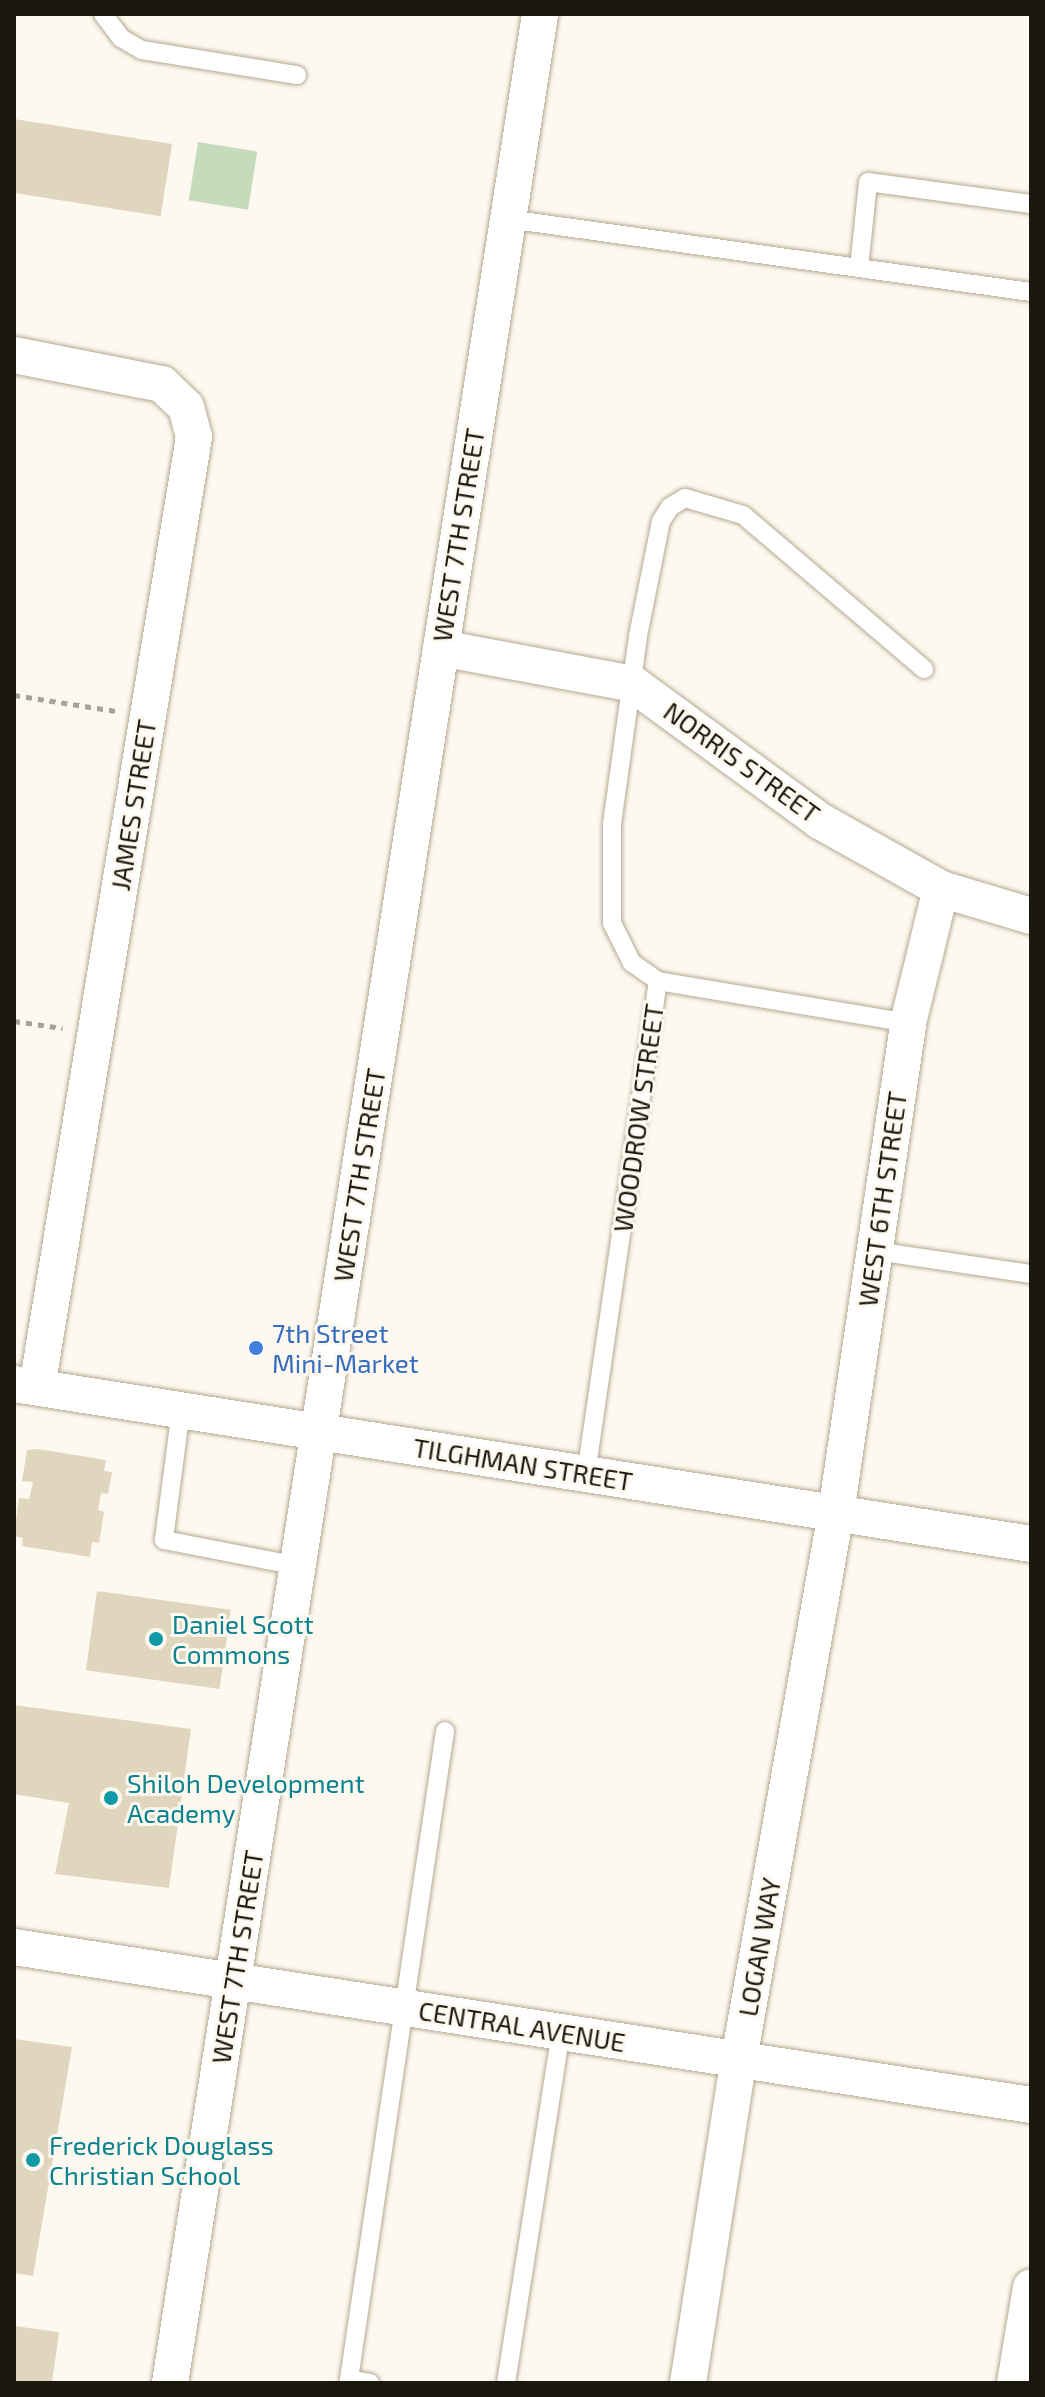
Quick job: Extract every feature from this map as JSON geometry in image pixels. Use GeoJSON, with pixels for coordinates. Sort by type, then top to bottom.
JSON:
{"type":"FeatureCollection","features":[{"type":"Feature","properties":{"kind":"street","name":"WEST 7TH STREET"},"geometry":{"type":"LineString","coordinates":[[170,2383],[540,14]]}},
{"type":"Feature","properties":{"kind":"street","name":"JAMES STREET"},"geometry":{"type":"LineString","coordinates":[[14,355],[162,384],[193,419],[96,1033],[26,1386]]}},
{"type":"Feature","properties":{"kind":"street","name":"NORRIS STREET"},"geometry":{"type":"LineString","coordinates":[[441,648],[633,684],[820,821],[941,889],[1031,916]]}},
{"type":"Feature","properties":{"kind":"street","name":"WEST 6TH STREET"},"geometry":{"type":"LineString","coordinates":[[836,1513],[908,1023],[941,889]]}},
{"type":"Feature","properties":{"kind":"street","name":"TILGHMAN STREET"},"geometry":{"type":"LineString","coordinates":[[26,1386],[1031,1544]]}},
{"type":"Feature","properties":{"kind":"street","name":"LOGAN WAY"},"geometry":{"type":"LineString","coordinates":[[688,2383],[739,2059],[836,1513]]}},
{"type":"Feature","properties":{"kind":"street","name":"CENTRAL AVENUE"},"geometry":{"type":"LineString","coordinates":[[14,1947],[1031,2105]]}},
{"type":"Feature","properties":{"kind":"street"},"geometry":{"type":"LineString","coordinates":[[1015,2383],[1031,2287]]}},
{"type":"Feature","properties":{"kind":"lane"},"geometry":{"type":"LineString","coordinates":[[103,14],[121,38],[142,50],[297,75]]}},
{"type":"Feature","properties":{"kind":"lane"},"geometry":{"type":"LineString","coordinates":[[859,268],[868,182],[1031,204]]}},
{"type":"Feature","properties":{"kind":"lane"},"geometry":{"type":"LineString","coordinates":[[508,219],[1031,292]]}},
{"type":"Feature","properties":{"kind":"lane","name":"WOODROW STREET"},"geometry":{"type":"LineString","coordinates":[[586,1474],[658,981],[632,963],[612,923],[612,824],[661,521],[670,507],[685,498],[743,515],[924,669]]}},
{"type":"Feature","properties":{"kind":"lane"},"geometry":{"type":"LineString","coordinates":[[658,981],[908,1023]]}},
{"type":"Feature","properties":{"kind":"lane"},"geometry":{"type":"LineString","coordinates":[[875,1251],[1031,1274]]}},
{"type":"Feature","properties":{"kind":"lane"},"geometry":{"type":"LineString","coordinates":[[181,1410],[164,1540],[298,1566]]}},
{"type":"Feature","properties":{"kind":"lane"},"geometry":{"type":"LineString","coordinates":[[370,2383],[349,2379],[445,1731]]}},
{"type":"Feature","properties":{"kind":"lane"},"geometry":{"type":"LineString","coordinates":[[506,2383],[561,2032]]}},
{"type":"Feature","properties":{"kind":"path"},"geometry":{"type":"LineString","coordinates":[[14,695],[148,716]]}},
{"type":"Feature","properties":{"kind":"path"},"geometry":{"type":"LineString","coordinates":[[14,1021],[96,1033]]}},
{"type":"Feature","properties":{"kind":"green space"},"geometry":{"type":"Polygon","coordinates":[[[198,142],[257,151],[248,210],[189,200],[198,142]]]}},
{"type":"Feature","properties":{"kind":"building"},"geometry":{"type":"Polygon","coordinates":[[[14,119],[172,144],[161,216],[14,193],[14,119]]]}},
{"type":"Feature","properties":{"kind":"building"},"geometry":{"type":"Polygon","coordinates":[[[27,1450],[106,1460],[104,1471],[112,1472],[108,1494],[101,1493],[98,1510],[104,1512],[99,1543],[92,1542],[90,1557],[22,1546],[23,1538],[14,1536],[19,1498],[29,1499],[33,1482],[22,1481],[27,1450]]]}},
{"type":"Feature","properties":{"kind":"building","name":"Daniel Scott Commons"},"geometry":{"type":"Polygon","coordinates":[[[97,1591],[231,1610],[220,1689],[86,1670],[97,1591]]]}},
{"type":"Feature","properties":{"kind":"building","name":"Shiloh Development Academy"},"geometry":{"type":"Polygon","coordinates":[[[14,1705],[191,1729],[169,1888],[55,1874],[69,1803],[14,1794],[14,1705]]]}},
{"type":"Feature","properties":{"kind":"building","name":"Frederick Douglass Christian School"},"geometry":{"type":"Polygon","coordinates":[[[14,2039],[72,2047],[33,2276],[14,2273],[14,2039]]]}},
{"type":"Feature","properties":{"kind":"building"},"geometry":{"type":"Polygon","coordinates":[[[14,2326],[59,2332],[52,2383],[14,2383],[14,2326]]]}},
{"type":"Feature","properties":{"kind":"place","name":"7th Street Mini-Market"},"geometry":{"type":"Point","coordinates":[256,1348]}},
{"type":"Feature","properties":{"kind":"place","name":"Daniel Scott Commons"},"geometry":{"type":"Point","coordinates":[156,1639]}},
{"type":"Feature","properties":{"kind":"place","name":"Shiloh Development Academy"},"geometry":{"type":"Point","coordinates":[111,1798]}},
{"type":"Feature","properties":{"kind":"place","name":"Frederick Douglass Christian School"},"geometry":{"type":"Point","coordinates":[33,2160]}}]}
